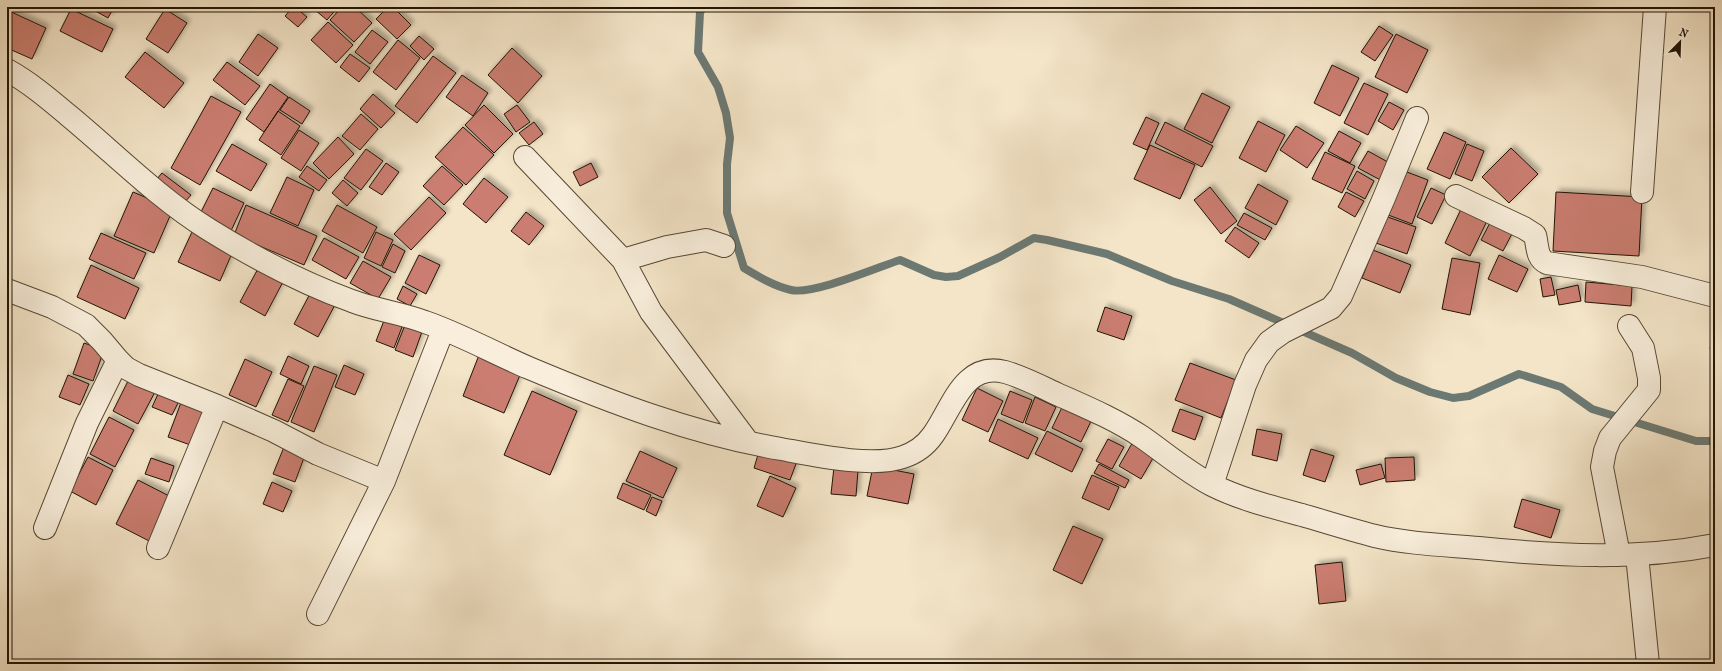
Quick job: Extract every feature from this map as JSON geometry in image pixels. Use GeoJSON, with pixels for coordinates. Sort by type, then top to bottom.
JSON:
{"type":"FeatureCollection","features":[{"type":"Feature","properties":{"kind":"street"},"geometry":{"type":"LineString","coordinates":[[1642,192],[1654,7]]}},
{"type":"Feature","properties":{"kind":"street"},"geometry":{"type":"LineString","coordinates":[[7,70],[15,74],[54,104],[185,213],[222,238],[264,262],[355,303],[424,321],[526,366],[637,411],[748,442],[776,449],[846,459],[888,461],[902,458],[923,446],[933,436],[962,387],[972,376],[982,372],[997,370],[1036,384],[1102,414],[1140,436],[1212,485],[1268,505],[1373,535],[1394,539],[1556,554],[1628,555],[1685,551],[1715,545]]}},
{"type":"Feature","properties":{"kind":"street"},"geometry":{"type":"LineString","coordinates":[[1212,485],[1245,385],[1256,360],[1269,342],[1283,332],[1331,308],[1341,296],[1417,118]]}},
{"type":"Feature","properties":{"kind":"street"},"geometry":{"type":"LineString","coordinates":[[525,157],[623,260],[651,312],[748,442]]}},
{"type":"Feature","properties":{"kind":"street"},"geometry":{"type":"LineString","coordinates":[[1456,196],[1524,228],[1535,235],[1539,257],[1547,263],[1642,277],[1715,296]]}},
{"type":"Feature","properties":{"kind":"street"},"geometry":{"type":"LineString","coordinates":[[623,260],[666,247],[706,240],[724,246]]}},
{"type":"Feature","properties":{"kind":"street"},"geometry":{"type":"LineString","coordinates":[[7,290],[52,307],[86,326],[102,341],[126,368],[139,376],[216,406],[274,431],[318,454],[384,481]]}},
{"type":"Feature","properties":{"kind":"street"},"geometry":{"type":"LineString","coordinates":[[1630,326],[1643,348],[1649,378],[1649,390],[1610,438],[1605,451],[1602,467],[1628,555],[1648,664]]}},
{"type":"Feature","properties":{"kind":"street"},"geometry":{"type":"LineString","coordinates":[[318,614],[384,481],[443,330]]}},
{"type":"Feature","properties":{"kind":"street"},"geometry":{"type":"LineString","coordinates":[[45,528],[87,423],[118,360]]}},
{"type":"Feature","properties":{"kind":"street"},"geometry":{"type":"LineString","coordinates":[[158,548],[216,406]]}},
{"type":"Feature","properties":{"kind":"building"},"geometry":{"type":"Polygon","coordinates":[[[88,7],[114,7],[108,18],[88,7]]]}},
{"type":"Feature","properties":{"kind":"building"},"geometry":{"type":"Polygon","coordinates":[[[293,7],[307,17],[298,27],[285,16],[293,7]]]}},
{"type":"Feature","properties":{"kind":"building"},"geometry":{"type":"Polygon","coordinates":[[[317,7],[338,7],[327,20],[315,10],[317,7]]]}},
{"type":"Feature","properties":{"kind":"building"},"geometry":{"type":"Polygon","coordinates":[[[342,7],[355,7],[372,23],[354,42],[330,20],[342,7]]]}},
{"type":"Feature","properties":{"kind":"building"},"geometry":{"type":"Polygon","coordinates":[[[388,7],[393,7],[411,25],[397,39],[376,19],[388,7]]]}},
{"type":"Feature","properties":{"kind":"building"},"geometry":{"type":"Polygon","coordinates":[[[71,9],[113,29],[102,52],[60,31],[71,9]]]}},
{"type":"Feature","properties":{"kind":"building"},"geometry":{"type":"Polygon","coordinates":[[[165,9],[187,23],[168,53],[146,39],[165,9]]]}},
{"type":"Feature","properties":{"kind":"building"},"geometry":{"type":"Polygon","coordinates":[[[7,10],[46,28],[32,59],[7,48],[7,10]]]}},
{"type":"Feature","properties":{"kind":"building"},"geometry":{"type":"Polygon","coordinates":[[[328,22],[353,45],[336,63],[311,40],[328,22]]]}},
{"type":"Feature","properties":{"kind":"building"},"geometry":{"type":"Polygon","coordinates":[[[1379,26],[1393,35],[1375,61],[1361,52],[1379,26]]]}},
{"type":"Feature","properties":{"kind":"building"},"geometry":{"type":"Polygon","coordinates":[[[372,30],[388,42],[370,64],[355,52],[372,30]]]}},
{"type":"Feature","properties":{"kind":"building"},"geometry":{"type":"Polygon","coordinates":[[[258,34],[278,48],[258,76],[239,62],[258,34]]]}},
{"type":"Feature","properties":{"kind":"building"},"geometry":{"type":"Polygon","coordinates":[[[1396,34],[1428,50],[1407,93],[1375,77],[1396,34]]]}},
{"type":"Feature","properties":{"kind":"building"},"geometry":{"type":"Polygon","coordinates":[[[419,36],[434,49],[424,60],[410,46],[419,36]]]}},
{"type":"Feature","properties":{"kind":"building"},"geometry":{"type":"Polygon","coordinates":[[[398,40],[420,58],[396,90],[373,72],[398,40]]]}},
{"type":"Feature","properties":{"kind":"building"},"geometry":{"type":"Polygon","coordinates":[[[512,48],[542,76],[518,103],[488,75],[512,48]]]}},
{"type":"Feature","properties":{"kind":"building"},"geometry":{"type":"Polygon","coordinates":[[[145,52],[184,83],[164,108],[125,77],[145,52]]]}},
{"type":"Feature","properties":{"kind":"building"},"geometry":{"type":"Polygon","coordinates":[[[350,54],[370,68],[359,82],[340,67],[350,54]]]}},
{"type":"Feature","properties":{"kind":"building"},"geometry":{"type":"Polygon","coordinates":[[[433,56],[456,73],[417,123],[395,106],[433,56]]]}},
{"type":"Feature","properties":{"kind":"building"},"geometry":{"type":"Polygon","coordinates":[[[227,62],[260,86],[245,105],[213,80],[227,62]]]}},
{"type":"Feature","properties":{"kind":"building"},"geometry":{"type":"Polygon","coordinates":[[[1332,65],[1359,78],[1340,116],[1314,103],[1332,65]]]}},
{"type":"Feature","properties":{"kind":"building"},"geometry":{"type":"Polygon","coordinates":[[[462,75],[488,93],[473,116],[446,97],[462,75]]]}},
{"type":"Feature","properties":{"kind":"building"},"geometry":{"type":"Polygon","coordinates":[[[1364,83],[1388,94],[1368,135],[1344,123],[1364,83]]]}},
{"type":"Feature","properties":{"kind":"building"},"geometry":{"type":"Polygon","coordinates":[[[270,84],[288,97],[264,132],[246,119],[270,84]]]}},
{"type":"Feature","properties":{"kind":"building"},"geometry":{"type":"Polygon","coordinates":[[[1202,93],[1230,107],[1212,143],[1184,129],[1202,93]]]}},
{"type":"Feature","properties":{"kind":"building"},"geometry":{"type":"Polygon","coordinates":[[[373,94],[395,113],[381,128],[360,109],[373,94]]]}},
{"type":"Feature","properties":{"kind":"building"},"geometry":{"type":"Polygon","coordinates":[[[211,96],[241,112],[200,185],[171,168],[211,96]]]}},
{"type":"Feature","properties":{"kind":"building"},"geometry":{"type":"Polygon","coordinates":[[[289,97],[310,111],[302,124],[280,110],[289,97]]]}},
{"type":"Feature","properties":{"kind":"building"},"geometry":{"type":"Polygon","coordinates":[[[1389,102],[1404,110],[1393,130],[1378,121],[1389,102]]]}},
{"type":"Feature","properties":{"kind":"building"},"geometry":{"type":"Polygon","coordinates":[[[484,105],[513,134],[494,153],[465,125],[484,105]]]}},
{"type":"Feature","properties":{"kind":"building"},"geometry":{"type":"Polygon","coordinates":[[[517,105],[530,122],[516,132],[504,114],[517,105]]]}},
{"type":"Feature","properties":{"kind":"building"},"geometry":{"type":"Polygon","coordinates":[[[278,111],[300,126],[281,155],[259,140],[278,111]]]}},
{"type":"Feature","properties":{"kind":"building"},"geometry":{"type":"Polygon","coordinates":[[[361,114],[378,129],[360,150],[342,136],[361,114]]]}},
{"type":"Feature","properties":{"kind":"building"},"geometry":{"type":"Polygon","coordinates":[[[1146,117],[1159,123],[1147,150],[1133,144],[1146,117]]]}},
{"type":"Feature","properties":{"kind":"building"},"geometry":{"type":"Polygon","coordinates":[[[1258,121],[1285,135],[1266,172],[1239,158],[1258,121]]]}},
{"type":"Feature","properties":{"kind":"building"},"geometry":{"type":"Polygon","coordinates":[[[534,122],[543,134],[529,145],[519,133],[534,122]]]}},
{"type":"Feature","properties":{"kind":"building"},"geometry":{"type":"Polygon","coordinates":[[[1165,122],[1213,146],[1202,167],[1155,143],[1165,122]]]}},
{"type":"Feature","properties":{"kind":"building"},"geometry":{"type":"Polygon","coordinates":[[[1296,126],[1324,143],[1307,168],[1280,150],[1296,126]]]}},
{"type":"Feature","properties":{"kind":"building"},"geometry":{"type":"Polygon","coordinates":[[[463,127],[494,155],[466,185],[435,157],[463,127]]]}},
{"type":"Feature","properties":{"kind":"building"},"geometry":{"type":"Polygon","coordinates":[[[299,130],[319,143],[301,171],[281,158],[299,130]]]}},
{"type":"Feature","properties":{"kind":"building"},"geometry":{"type":"Polygon","coordinates":[[[1339,131],[1361,143],[1350,163],[1328,151],[1339,131]]]}},
{"type":"Feature","properties":{"kind":"building"},"geometry":{"type":"Polygon","coordinates":[[[1444,132],[1466,142],[1450,179],[1427,169],[1444,132]]]}},
{"type":"Feature","properties":{"kind":"building"},"geometry":{"type":"Polygon","coordinates":[[[338,137],[354,154],[329,179],[313,163],[338,137]]]}},
{"type":"Feature","properties":{"kind":"building"},"geometry":{"type":"Polygon","coordinates":[[[232,144],[267,164],[251,191],[216,171],[232,144]]]}},
{"type":"Feature","properties":{"kind":"building"},"geometry":{"type":"Polygon","coordinates":[[[1467,144],[1484,151],[1472,181],[1455,174],[1467,144]]]}},
{"type":"Feature","properties":{"kind":"building"},"geometry":{"type":"Polygon","coordinates":[[[1150,145],[1195,165],[1180,199],[1134,179],[1150,145]]]}},
{"type":"Feature","properties":{"kind":"building"},"geometry":{"type":"Polygon","coordinates":[[[1511,148],[1538,174],[1509,203],[1482,177],[1511,148]]]}},
{"type":"Feature","properties":{"kind":"building"},"geometry":{"type":"Polygon","coordinates":[[[366,149],[383,161],[361,190],[344,178],[366,149]]]}},
{"type":"Feature","properties":{"kind":"building"},"geometry":{"type":"Polygon","coordinates":[[[1368,151],[1395,166],[1386,183],[1358,168],[1368,151]]]}},
{"type":"Feature","properties":{"kind":"building"},"geometry":{"type":"Polygon","coordinates":[[[1325,152],[1355,166],[1342,193],[1312,179],[1325,152]]]}},
{"type":"Feature","properties":{"kind":"building"},"geometry":{"type":"Polygon","coordinates":[[[386,163],[399,172],[382,195],[369,187],[386,163]]]}},
{"type":"Feature","properties":{"kind":"building"},"geometry":{"type":"Polygon","coordinates":[[[591,163],[598,177],[580,186],[573,172],[591,163]]]}},
{"type":"Feature","properties":{"kind":"building"},"geometry":{"type":"Polygon","coordinates":[[[307,166],[327,180],[319,191],[299,177],[307,166]]]}},
{"type":"Feature","properties":{"kind":"building"},"geometry":{"type":"Polygon","coordinates":[[[442,166],[463,185],[444,205],[423,186],[442,166]]]}},
{"type":"Feature","properties":{"kind":"building"},"geometry":{"type":"Polygon","coordinates":[[[1399,169],[1428,180],[1412,224],[1383,213],[1399,169]]]}},
{"type":"Feature","properties":{"kind":"building"},"geometry":{"type":"Polygon","coordinates":[[[1357,171],[1374,181],[1365,199],[1347,189],[1357,171]]]}},
{"type":"Feature","properties":{"kind":"building"},"geometry":{"type":"Polygon","coordinates":[[[162,173],[191,195],[184,203],[156,180],[162,173]]]}},
{"type":"Feature","properties":{"kind":"building"},"geometry":{"type":"Polygon","coordinates":[[[287,177],[314,190],[298,226],[270,213],[287,177]]]}},
{"type":"Feature","properties":{"kind":"building"},"geometry":{"type":"Polygon","coordinates":[[[484,178],[508,197],[486,223],[463,204],[484,178]]]}},
{"type":"Feature","properties":{"kind":"building"},"geometry":{"type":"Polygon","coordinates":[[[343,180],[358,193],[347,206],[332,193],[343,180]]]}},
{"type":"Feature","properties":{"kind":"building"},"geometry":{"type":"Polygon","coordinates":[[[1258,184],[1288,201],[1276,225],[1245,208],[1258,184]]]}},
{"type":"Feature","properties":{"kind":"building"},"geometry":{"type":"Polygon","coordinates":[[[1210,187],[1237,221],[1221,234],[1194,200],[1210,187]]]}},
{"type":"Feature","properties":{"kind":"building"},"geometry":{"type":"Polygon","coordinates":[[[213,188],[244,203],[230,233],[198,218],[213,188]]]}},
{"type":"Feature","properties":{"kind":"building"},"geometry":{"type":"Polygon","coordinates":[[[1431,188],[1446,195],[1432,224],[1417,217],[1431,188]]]}},
{"type":"Feature","properties":{"kind":"building"},"geometry":{"type":"Polygon","coordinates":[[[133,192],[173,209],[154,253],[114,236],[133,192]]]}},
{"type":"Feature","properties":{"kind":"building"},"geometry":{"type":"Polygon","coordinates":[[[1346,192],[1364,201],[1355,217],[1338,207],[1346,192]]]}},
{"type":"Feature","properties":{"kind":"building"},"geometry":{"type":"Polygon","coordinates":[[[1556,192],[1642,197],[1639,256],[1553,251],[1556,192]]]}},
{"type":"Feature","properties":{"kind":"building"},"geometry":{"type":"Polygon","coordinates":[[[429,197],[446,213],[411,250],[394,234],[429,197]]]}},
{"type":"Feature","properties":{"kind":"building"},"geometry":{"type":"Polygon","coordinates":[[[246,205],[317,236],[304,265],[234,235],[246,205]]]}},
{"type":"Feature","properties":{"kind":"building"},"geometry":{"type":"Polygon","coordinates":[[[337,205],[377,227],[363,253],[322,231],[337,205]]]}},
{"type":"Feature","properties":{"kind":"building"},"geometry":{"type":"Polygon","coordinates":[[[1461,209],[1487,221],[1470,256],[1445,243],[1461,209]]]}},
{"type":"Feature","properties":{"kind":"building"},"geometry":{"type":"Polygon","coordinates":[[[526,212],[544,226],[529,245],[511,231],[526,212]]]}},
{"type":"Feature","properties":{"kind":"building"},"geometry":{"type":"Polygon","coordinates":[[[1244,213],[1272,228],[1265,240],[1237,225],[1244,213]]]}},
{"type":"Feature","properties":{"kind":"building"},"geometry":{"type":"Polygon","coordinates":[[[1382,215],[1416,227],[1407,254],[1373,242],[1382,215]]]}},
{"type":"Feature","properties":{"kind":"building"},"geometry":{"type":"Polygon","coordinates":[[[1492,219],[1514,230],[1503,251],[1481,240],[1492,219]]]}},
{"type":"Feature","properties":{"kind":"building"},"geometry":{"type":"Polygon","coordinates":[[[1235,227],[1259,243],[1249,258],[1225,241],[1235,227]]]}},
{"type":"Feature","properties":{"kind":"building"},"geometry":{"type":"Polygon","coordinates":[[[192,232],[233,251],[220,281],[178,262],[192,232]]]}},
{"type":"Feature","properties":{"kind":"building"},"geometry":{"type":"Polygon","coordinates":[[[376,232],[393,240],[381,266],[364,258],[376,232]]]}},
{"type":"Feature","properties":{"kind":"building"},"geometry":{"type":"Polygon","coordinates":[[[101,233],[146,253],[134,279],[89,259],[101,233]]]}},
{"type":"Feature","properties":{"kind":"building"},"geometry":{"type":"Polygon","coordinates":[[[324,238],[359,257],[346,279],[312,260],[324,238]]]}},
{"type":"Feature","properties":{"kind":"building"},"geometry":{"type":"Polygon","coordinates":[[[393,244],[405,251],[395,273],[382,267],[393,244]]]}},
{"type":"Feature","properties":{"kind":"building"},"geometry":{"type":"Polygon","coordinates":[[[1373,250],[1411,265],[1400,293],[1362,278],[1373,250]]]}},
{"type":"Feature","properties":{"kind":"building"},"geometry":{"type":"Polygon","coordinates":[[[419,255],[440,265],[426,294],[405,283],[419,255]]]}},
{"type":"Feature","properties":{"kind":"building"},"geometry":{"type":"Polygon","coordinates":[[[1499,255],[1528,269],[1517,292],[1488,279],[1499,255]]]}},
{"type":"Feature","properties":{"kind":"building"},"geometry":{"type":"Polygon","coordinates":[[[1452,258],[1480,263],[1470,315],[1442,309],[1452,258]]]}},
{"type":"Feature","properties":{"kind":"building"},"geometry":{"type":"Polygon","coordinates":[[[363,261],[391,277],[378,299],[350,283],[363,261]]]}},
{"type":"Feature","properties":{"kind":"building"},"geometry":{"type":"Polygon","coordinates":[[[91,265],[139,288],[125,319],[77,297],[91,265]]]}},
{"type":"Feature","properties":{"kind":"building"},"geometry":{"type":"Polygon","coordinates":[[[260,265],[285,278],[265,316],[240,302],[260,265]]]}},
{"type":"Feature","properties":{"kind":"building"},"geometry":{"type":"Polygon","coordinates":[[[1551,277],[1555,295],[1543,297],[1540,279],[1551,277]]]}},
{"type":"Feature","properties":{"kind":"building"},"geometry":{"type":"Polygon","coordinates":[[[1586,282],[1632,286],[1631,306],[1585,302],[1586,282]]]}},
{"type":"Feature","properties":{"kind":"building"},"geometry":{"type":"Polygon","coordinates":[[[1578,285],[1581,301],[1559,305],[1556,290],[1578,285]]]}},
{"type":"Feature","properties":{"kind":"building"},"geometry":{"type":"Polygon","coordinates":[[[403,286],[417,294],[410,306],[397,299],[403,286]]]}},
{"type":"Feature","properties":{"kind":"building"},"geometry":{"type":"Polygon","coordinates":[[[313,288],[337,301],[318,337],[294,324],[313,288]]]}},
{"type":"Feature","properties":{"kind":"building"},"geometry":{"type":"Polygon","coordinates":[[[1105,307],[1132,316],[1124,340],[1097,331],[1105,307]]]}},
{"type":"Feature","properties":{"kind":"building"},"geometry":{"type":"Polygon","coordinates":[[[387,313],[405,319],[394,348],[376,341],[387,313]]]}},
{"type":"Feature","properties":{"kind":"building"},"geometry":{"type":"Polygon","coordinates":[[[407,320],[424,326],[413,357],[395,350],[407,320]]]}},
{"type":"Feature","properties":{"kind":"building"},"geometry":{"type":"Polygon","coordinates":[[[84,343],[104,350],[93,381],[73,374],[84,343]]]}},
{"type":"Feature","properties":{"kind":"building"},"geometry":{"type":"Polygon","coordinates":[[[1715,345],[1715,364],[1710,347],[1715,345]]]}},
{"type":"Feature","properties":{"kind":"building"},"geometry":{"type":"Polygon","coordinates":[[[481,350],[523,368],[504,413],[463,396],[481,350]]]}},
{"type":"Feature","properties":{"kind":"building"},"geometry":{"type":"Polygon","coordinates":[[[288,356],[309,366],[301,384],[280,374],[288,356]]]}},
{"type":"Feature","properties":{"kind":"building"},"geometry":{"type":"Polygon","coordinates":[[[245,359],[272,372],[256,407],[229,395],[245,359]]]}},
{"type":"Feature","properties":{"kind":"building"},"geometry":{"type":"Polygon","coordinates":[[[1190,363],[1236,380],[1221,418],[1175,400],[1190,363]]]}},
{"type":"Feature","properties":{"kind":"building"},"geometry":{"type":"Polygon","coordinates":[[[344,365],[364,374],[355,395],[335,387],[344,365]]]}},
{"type":"Feature","properties":{"kind":"building"},"geometry":{"type":"Polygon","coordinates":[[[314,366],[337,375],[314,432],[291,422],[314,366]]]}},
{"type":"Feature","properties":{"kind":"building"},"geometry":{"type":"Polygon","coordinates":[[[68,375],[89,384],[80,405],[59,397],[68,375]]]}},
{"type":"Feature","properties":{"kind":"building"},"geometry":{"type":"Polygon","coordinates":[[[129,379],[155,392],[138,424],[113,411],[129,379]]]}},
{"type":"Feature","properties":{"kind":"building"},"geometry":{"type":"Polygon","coordinates":[[[288,379],[304,386],[288,422],[272,415],[288,379]]]}},
{"type":"Feature","properties":{"kind":"building"},"geometry":{"type":"Polygon","coordinates":[[[977,388],[1003,401],[988,432],[962,420],[977,388]]]}},
{"type":"Feature","properties":{"kind":"building"},"geometry":{"type":"Polygon","coordinates":[[[532,391],[577,411],[550,475],[504,455],[532,391]]]}},
{"type":"Feature","properties":{"kind":"building"},"geometry":{"type":"Polygon","coordinates":[[[1010,391],[1032,400],[1023,423],[1001,414],[1010,391]]]}},
{"type":"Feature","properties":{"kind":"building"},"geometry":{"type":"Polygon","coordinates":[[[159,392],[179,401],[172,415],[152,407],[159,392]]]}},
{"type":"Feature","properties":{"kind":"building"},"geometry":{"type":"Polygon","coordinates":[[[1035,397],[1056,407],[1045,431],[1025,423],[1035,397]]]}},
{"type":"Feature","properties":{"kind":"building"},"geometry":{"type":"Polygon","coordinates":[[[182,400],[210,411],[196,447],[168,437],[182,400]]]}},
{"type":"Feature","properties":{"kind":"building"},"geometry":{"type":"Polygon","coordinates":[[[1065,401],[1094,415],[1081,442],[1052,428],[1065,401]]]}},
{"type":"Feature","properties":{"kind":"building"},"geometry":{"type":"Polygon","coordinates":[[[1180,409],[1203,417],[1195,440],[1172,431],[1180,409]]]}},
{"type":"Feature","properties":{"kind":"building"},"geometry":{"type":"Polygon","coordinates":[[[109,417],[134,430],[115,467],[90,454],[109,417]]]}},
{"type":"Feature","properties":{"kind":"building"},"geometry":{"type":"Polygon","coordinates":[[[998,419],[1038,438],[1028,459],[989,441],[998,419]]]}},
{"type":"Feature","properties":{"kind":"building"},"geometry":{"type":"Polygon","coordinates":[[[1257,429],[1282,434],[1277,461],[1252,455],[1257,429]]]}},
{"type":"Feature","properties":{"kind":"building"},"geometry":{"type":"Polygon","coordinates":[[[1047,431],[1083,449],[1072,472],[1035,454],[1047,431]]]}},
{"type":"Feature","properties":{"kind":"building"},"geometry":{"type":"Polygon","coordinates":[[[1108,439],[1124,447],[1112,469],[1096,461],[1108,439]]]}},
{"type":"Feature","properties":{"kind":"building"},"geometry":{"type":"Polygon","coordinates":[[[1134,440],[1156,453],[1141,479],[1119,466],[1134,440]]]}},
{"type":"Feature","properties":{"kind":"building"},"geometry":{"type":"Polygon","coordinates":[[[284,447],[305,455],[295,482],[273,474],[284,447]]]}},
{"type":"Feature","properties":{"kind":"building"},"geometry":{"type":"Polygon","coordinates":[[[760,448],[797,461],[790,480],[754,468],[760,448]]]}},
{"type":"Feature","properties":{"kind":"building"},"geometry":{"type":"Polygon","coordinates":[[[1311,449],[1334,456],[1325,482],[1303,475],[1311,449]]]}},
{"type":"Feature","properties":{"kind":"building"},"geometry":{"type":"Polygon","coordinates":[[[640,451],[677,468],[663,498],[626,481],[640,451]]]}},
{"type":"Feature","properties":{"kind":"building"},"geometry":{"type":"Polygon","coordinates":[[[88,457],[113,470],[96,505],[70,491],[88,457]]]}},
{"type":"Feature","properties":{"kind":"building"},"geometry":{"type":"Polygon","coordinates":[[[1414,457],[1415,480],[1386,482],[1385,458],[1414,457]]]}},
{"type":"Feature","properties":{"kind":"building"},"geometry":{"type":"Polygon","coordinates":[[[151,458],[174,466],[169,482],[145,474],[151,458]]]}},
{"type":"Feature","properties":{"kind":"building"},"geometry":{"type":"Polygon","coordinates":[[[1099,464],[1129,480],[1125,488],[1094,473],[1099,464]]]}},
{"type":"Feature","properties":{"kind":"building"},"geometry":{"type":"Polygon","coordinates":[[[1381,464],[1385,478],[1360,485],[1356,470],[1381,464]]]}},
{"type":"Feature","properties":{"kind":"building"},"geometry":{"type":"Polygon","coordinates":[[[873,466],[914,474],[908,504],[867,496],[873,466]]]}},
{"type":"Feature","properties":{"kind":"building"},"geometry":{"type":"Polygon","coordinates":[[[834,467],[858,470],[856,496],[831,494],[834,467]]]}},
{"type":"Feature","properties":{"kind":"building"},"geometry":{"type":"Polygon","coordinates":[[[1092,475],[1119,487],[1109,510],[1082,498],[1092,475]]]}},
{"type":"Feature","properties":{"kind":"building"},"geometry":{"type":"Polygon","coordinates":[[[770,476],[796,488],[783,517],[757,506],[770,476]]]}},
{"type":"Feature","properties":{"kind":"building"},"geometry":{"type":"Polygon","coordinates":[[[138,480],[175,499],[153,543],[116,524],[138,480]]]}},
{"type":"Feature","properties":{"kind":"building"},"geometry":{"type":"Polygon","coordinates":[[[272,482],[292,491],[283,512],[263,504],[272,482]]]}},
{"type":"Feature","properties":{"kind":"building"},"geometry":{"type":"Polygon","coordinates":[[[623,483],[651,495],[644,510],[617,498],[623,483]]]}},
{"type":"Feature","properties":{"kind":"building"},"geometry":{"type":"Polygon","coordinates":[[[652,497],[662,501],[656,516],[646,511],[652,497]]]}},
{"type":"Feature","properties":{"kind":"building"},"geometry":{"type":"Polygon","coordinates":[[[1522,499],[1560,510],[1551,538],[1514,527],[1522,499]]]}},
{"type":"Feature","properties":{"kind":"building"},"geometry":{"type":"Polygon","coordinates":[[[1073,526],[1103,539],[1082,584],[1053,570],[1073,526]]]}},
{"type":"Feature","properties":{"kind":"building"},"geometry":{"type":"Polygon","coordinates":[[[1342,562],[1346,601],[1319,604],[1315,565],[1342,562]]]}},
{"type":"Feature","properties":{"kind":"waterway"},"geometry":{"type":"LineString","coordinates":[[704,7],[700,12],[698,52],[718,87],[726,113],[730,138],[727,164],[727,213],[744,268],[773,284],[791,290],[814,289],[845,280],[900,260],[934,275],[946,277],[958,276],[1000,257],[1034,238],[1047,240],[1107,254],[1172,281],[1229,299],[1352,353],[1396,378],[1430,392],[1453,398],[1469,396],[1519,374],[1561,387],[1592,409],[1696,441],[1715,441]]}}]}
